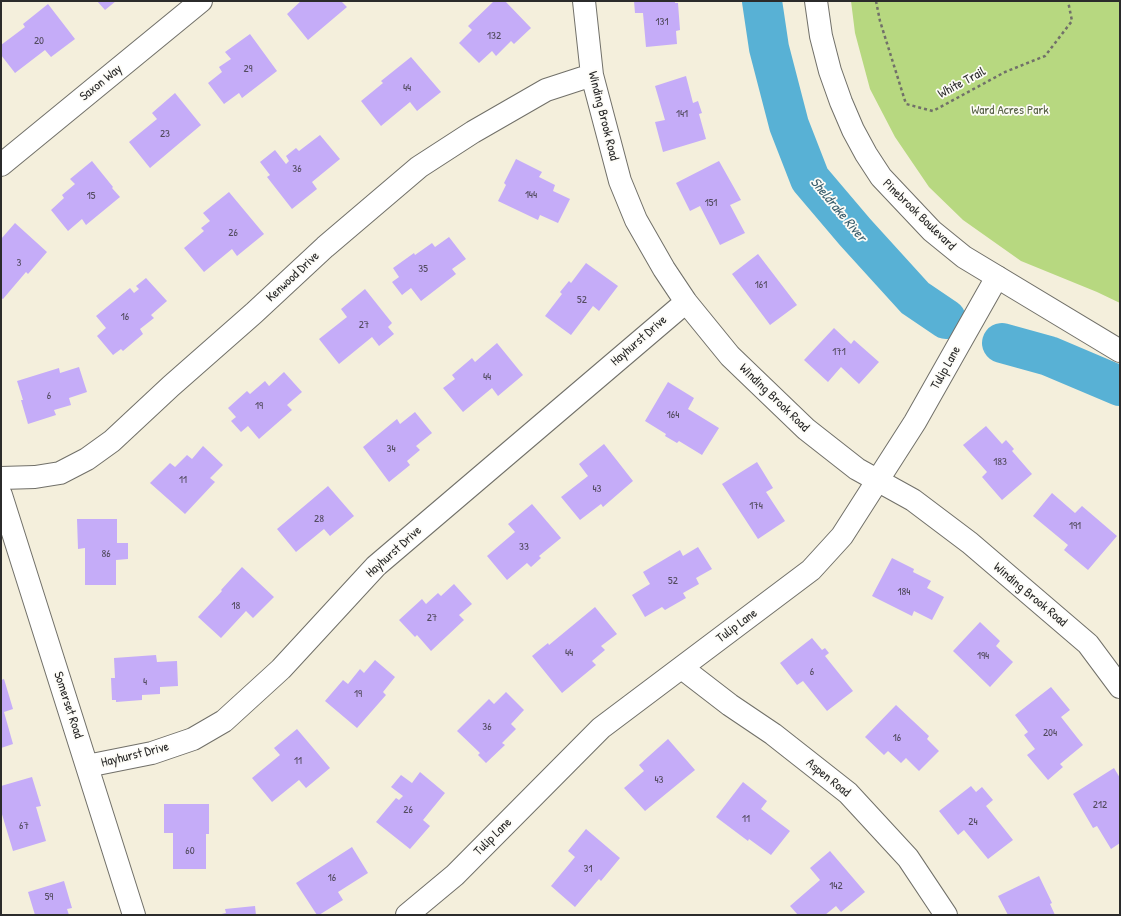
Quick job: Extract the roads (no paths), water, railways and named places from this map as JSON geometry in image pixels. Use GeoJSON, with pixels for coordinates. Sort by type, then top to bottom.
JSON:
{"type":"FeatureCollection","features":[{"type":"Feature","properties":{"kind":"street","name":"Saxon Way"},"geometry":{"type":"LineString","coordinates":[[1,165],[201,1]]}},
{"type":"Feature","properties":{"kind":"street","name":"Winding Brook Road"},"geometry":{"type":"LineString","coordinates":[[584,1],[592,75],[620,181],[636,220],[664,270],[686,302],[730,356],[806,429],[857,469],[913,500],[970,543],[1088,644],[1120,687]]}},
{"type":"Feature","properties":{"kind":"street","name":"Pinebrook Boulevard"},"geometry":{"type":"LineString","coordinates":[[816,1],[821,36],[830,71],[841,102],[853,130],[881,177],[932,231],[964,257],[1120,351]]}},
{"type":"Feature","properties":{"kind":"street","name":"Kenwood Drive"},"geometry":{"type":"LineString","coordinates":[[1,478],[35,477],[60,473],[87,459],[112,441],[171,386],[254,313],[324,247],[419,168],[473,132],[546,90],[592,75]]}},
{"type":"Feature","properties":{"kind":"street","name":"Tulip Lane"},"geometry":{"type":"LineString","coordinates":[[406,915],[455,875],[601,728],[811,570],[842,536],[915,422],[997,277]]}},
{"type":"Feature","properties":{"kind":"street","name":"Hayhurst Drive"},"geometry":{"type":"LineString","coordinates":[[87,766],[152,753],[193,739],[224,721],[281,669],[376,566],[686,302]]}},
{"type":"Feature","properties":{"kind":"street","name":"Somerset Road"},"geometry":{"type":"LineString","coordinates":[[1,495],[134,915]]}},
{"type":"Feature","properties":{"kind":"street","name":"Aspen Road"},"geometry":{"type":"LineString","coordinates":[[682,668],[730,705],[773,734],[848,793],[908,858],[946,915]]}},
{"type":"Feature","properties":{"kind":"waterway","name":"Sheldrake River"},"geometry":{"type":"LineString","coordinates":[[762,1],[769,48],[789,125],[810,179],[855,232],[915,298],[946,319]]}},
{"type":"Feature","properties":{"kind":"waterway","name":"Sheldrake River"},"geometry":{"type":"LineString","coordinates":[[1002,343],[1049,356],[1120,386]]}},
{"type":"Feature","properties":{"kind":"park label","name":"Ward Acres Park"},"geometry":{"type":"Point","coordinates":[1010,111]}}]}
